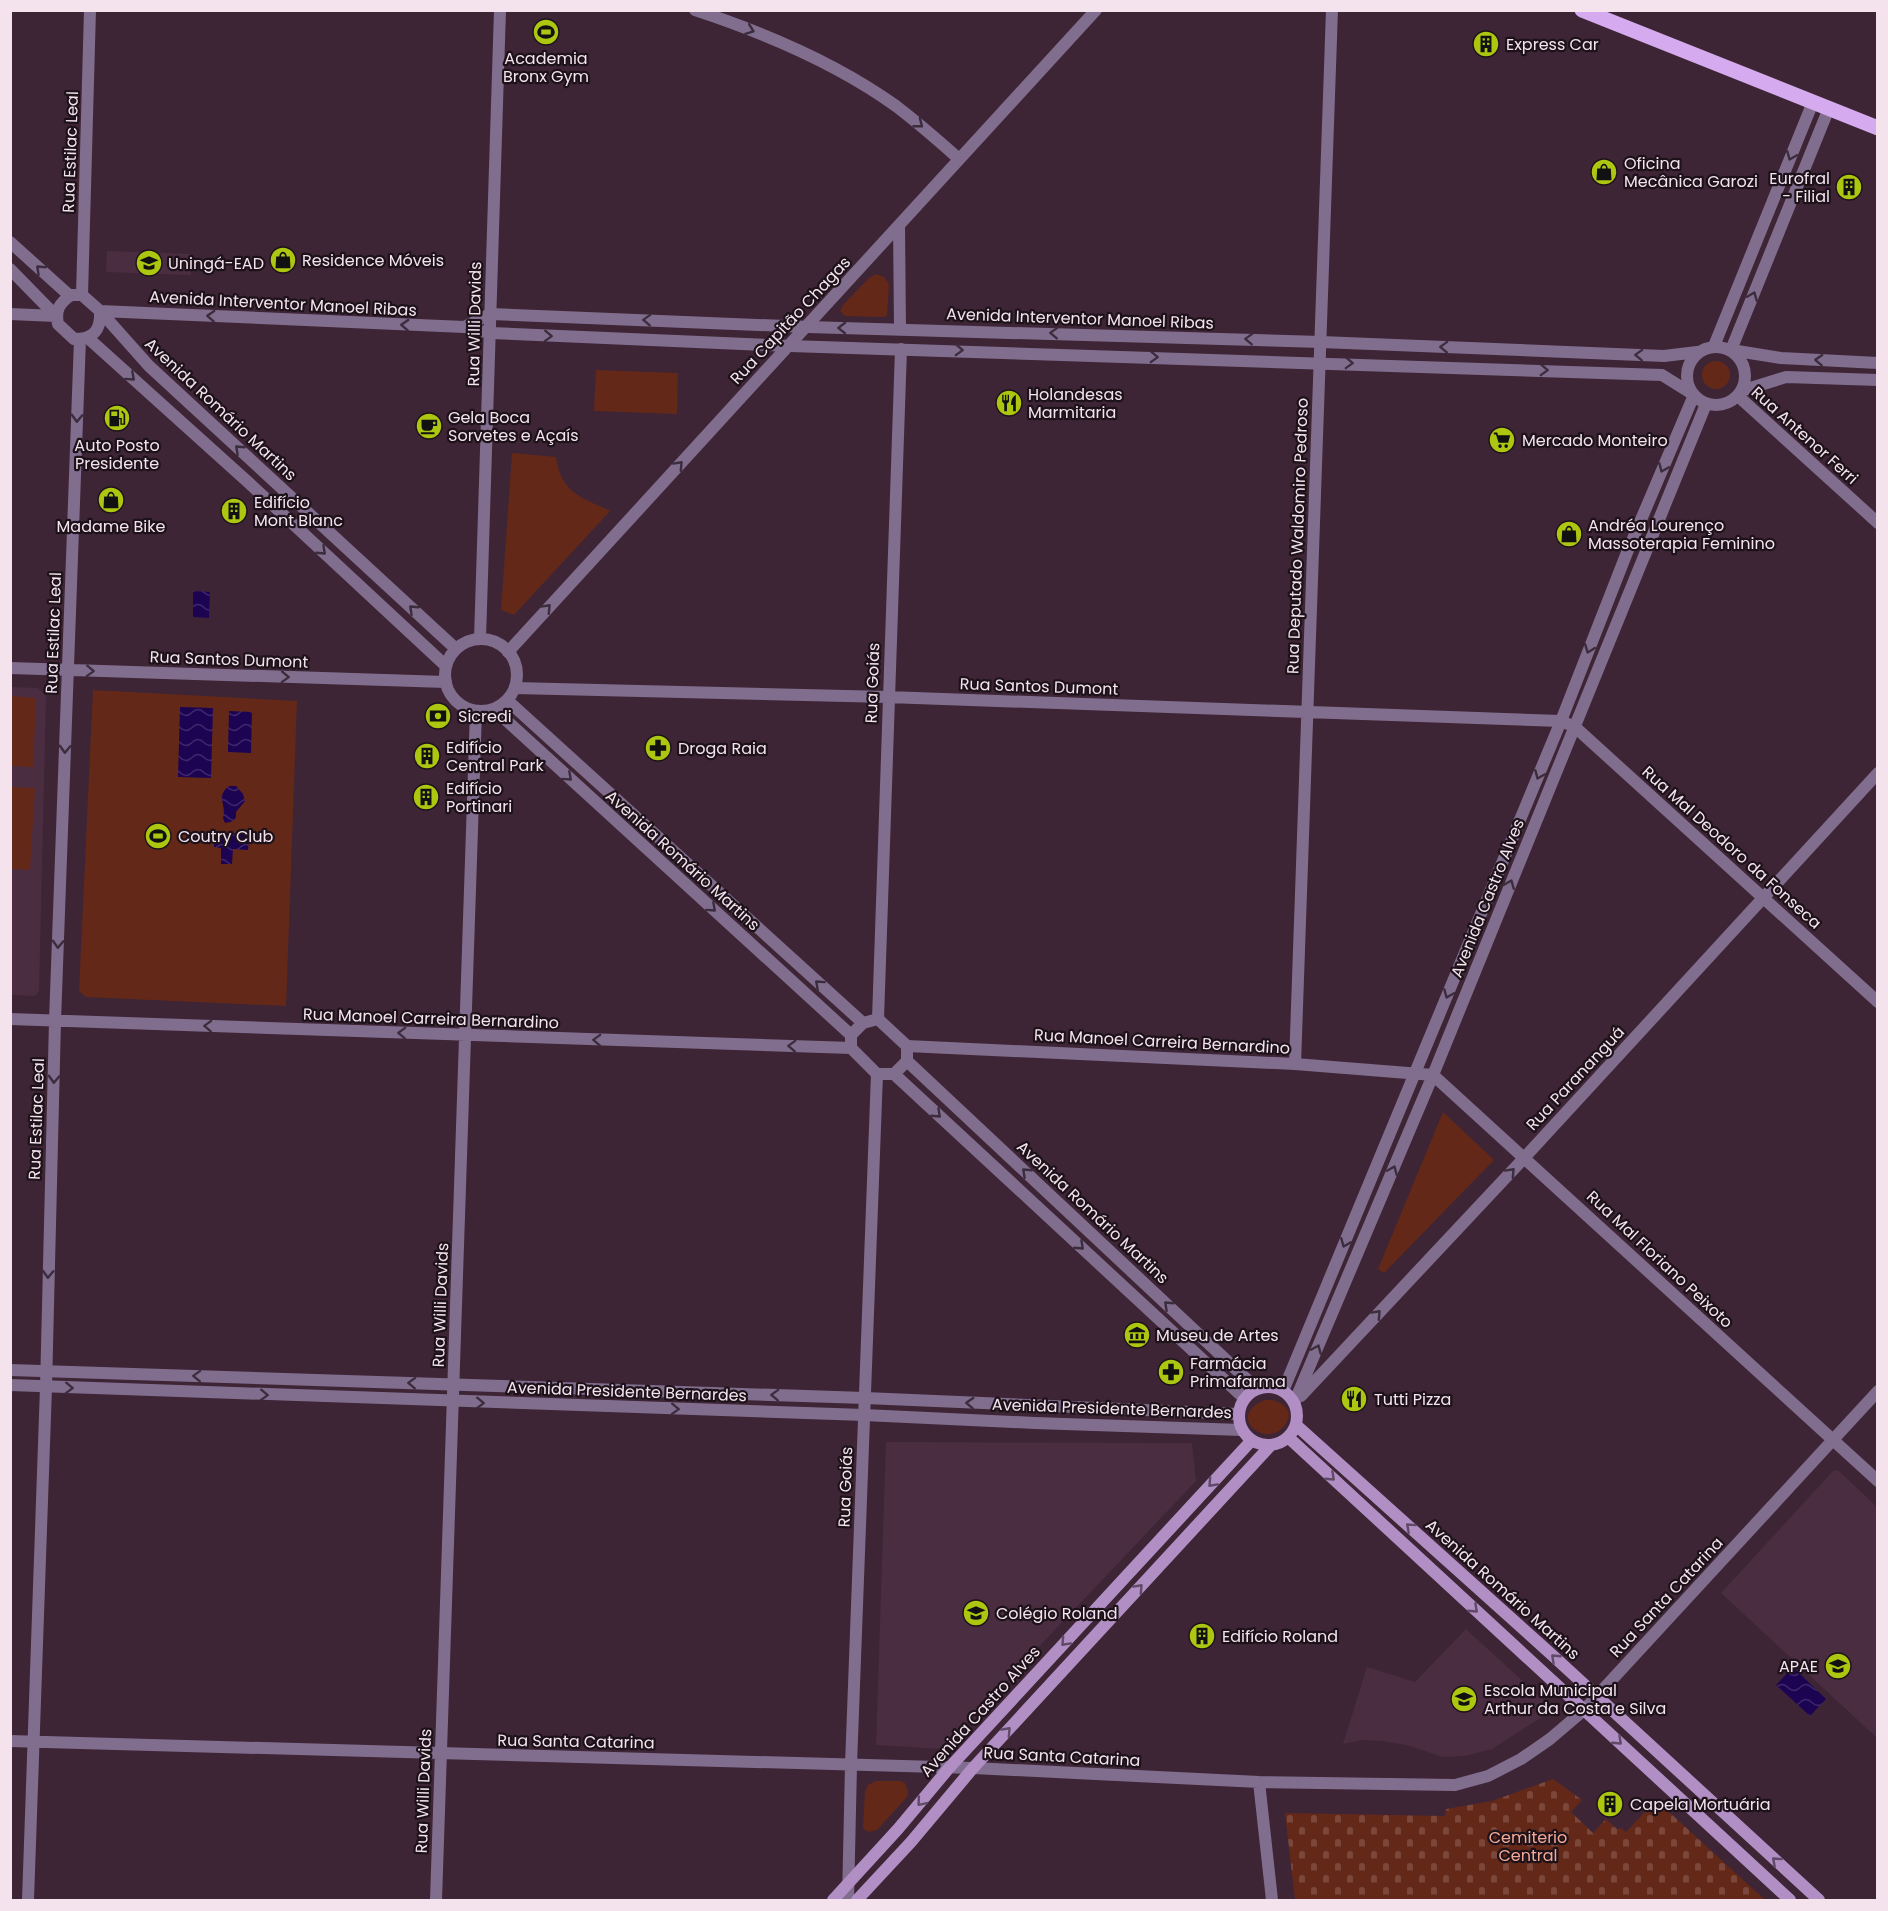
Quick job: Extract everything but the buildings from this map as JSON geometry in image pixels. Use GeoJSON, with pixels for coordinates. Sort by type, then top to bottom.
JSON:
{"type":"FeatureCollection","features":[{"type":"Feature","properties":{"kind":"main road"},"geometry":{"type":"LineString","coordinates":[[1582,10],[1878,128]]}},
{"type":"Feature","properties":{"kind":"main road"},"geometry":{"type":"LineString","coordinates":[[1270,1387],[1283,1391],[1294,1403],[1297,1414],[1296,1425],[1288,1437],[1271,1445],[1261,1445],[1242,1430],[1238,1414],[1244,1398],[1257,1388],[1270,1387]]}},
{"type":"Feature","properties":{"kind":"main road","name":"Avenida Romário Martins"},"geometry":{"type":"LineString","coordinates":[[1296,1425],[1819,1900]]}},
{"type":"Feature","properties":{"kind":"main road","name":"Avenida Romário Martins"},"geometry":{"type":"LineString","coordinates":[[1288,1437],[1790,1900]]}},
{"type":"Feature","properties":{"kind":"main road","name":"Avenida Castro Alves"},"geometry":{"type":"LineString","coordinates":[[833,1900],[950,1768],[1252,1440]]}},
{"type":"Feature","properties":{"kind":"main road","name":"Avenida Castro Alves"},"geometry":{"type":"LineString","coordinates":[[856,1900],[911,1842],[973,1768],[1271,1445]]}},
{"type":"Feature","properties":{"kind":"main road"},"geometry":{"type":"LineString","coordinates":[[898,1829],[911,1842]]}},
{"type":"Feature","properties":{"kind":"street","name":"Rua Estilac Leal"},"geometry":{"type":"LineString","coordinates":[[76,296],[90,10]]}},
{"type":"Feature","properties":{"kind":"street","name":"Rua Willi Davids"},"geometry":{"type":"LineString","coordinates":[[480,639],[500,10]]}},
{"type":"Feature","properties":{"kind":"street"},"geometry":{"type":"LineString","coordinates":[[695,10],[780,42],[849,76],[895,105],[959,159]]}},
{"type":"Feature","properties":{"kind":"street","name":"Rua Capitão Chagas"},"geometry":{"type":"LineString","coordinates":[[508,652],[1096,10]]}},
{"type":"Feature","properties":{"kind":"street","name":"Rua Deputado Waldomiro Pedroso"},"geometry":{"type":"LineString","coordinates":[[1295,1064],[1332,10]]}},
{"type":"Feature","properties":{"kind":"street"},"geometry":{"type":"LineString","coordinates":[[1714,346],[1814,102]]}},
{"type":"Feature","properties":{"kind":"street"},"geometry":{"type":"LineString","coordinates":[[1731,350],[1829,108]]}},
{"type":"Feature","properties":{"kind":"street"},"geometry":{"type":"LineString","coordinates":[[899,225],[900,329]]}},
{"type":"Feature","properties":{"kind":"street"},"geometry":{"type":"LineString","coordinates":[[10,242],[76,296],[100,311],[100,321],[96,332],[84,339],[74,339],[58,324],[56,316],[10,268]]}},
{"type":"Feature","properties":{"kind":"street"},"geometry":{"type":"LineString","coordinates":[[56,316],[62,302],[76,296]]}},
{"type":"Feature","properties":{"kind":"street","name":"Avenida Interventor Manoel Ribas"},"geometry":{"type":"LineString","coordinates":[[100,311],[464,327],[490,333],[790,346],[1662,375],[1694,395]]}},
{"type":"Feature","properties":{"kind":"street","name":"Avenida Romário Martins"},"geometry":{"type":"LineString","coordinates":[[100,311],[148,366],[456,649]]}},
{"type":"Feature","properties":{"kind":"street"},"geometry":{"type":"LineString","coordinates":[[10,314],[56,316]]}},
{"type":"Feature","properties":{"kind":"street","name":"Avenida Interventor Manoel Ribas"},"geometry":{"type":"LineString","coordinates":[[464,327],[490,314],[1664,356],[1697,352]]}},
{"type":"Feature","properties":{"kind":"street","name":"Rua Estilac Leal"},"geometry":{"type":"LineString","coordinates":[[28,1900],[46,1387],[55,1021],[68,670],[84,339]]}},
{"type":"Feature","properties":{"kind":"street"},"geometry":{"type":"LineString","coordinates":[[84,339],[249,483],[446,666]]}},
{"type":"Feature","properties":{"kind":"street"},"geometry":{"type":"LineString","coordinates":[[1878,363],[1781,358],[1714,346],[1697,352],[1686,373],[1688,385],[1694,395],[1706,404],[1723,404],[1739,393],[1786,377],[1878,380]]}},
{"type":"Feature","properties":{"kind":"street","name":"Rua Goiás"},"geometry":{"type":"LineString","coordinates":[[878,1019],[901,348]]}},
{"type":"Feature","properties":{"kind":"street"},"geometry":{"type":"LineString","coordinates":[[1731,350],[1740,358],[1744,369],[1745,380],[1739,393]]}},
{"type":"Feature","properties":{"kind":"street","name":"Rua Antenor Ferri"},"geometry":{"type":"LineString","coordinates":[[1739,393],[1878,523]]}},
{"type":"Feature","properties":{"kind":"street","name":"Avenida Castro Alves"},"geometry":{"type":"LineString","coordinates":[[1283,1391],[1561,721],[1626,555],[1694,395]]}},
{"type":"Feature","properties":{"kind":"street","name":"Avenida Castro Alves"},"geometry":{"type":"LineString","coordinates":[[1294,1403],[1433,1075],[1706,404]]}},
{"type":"Feature","properties":{"kind":"street"},"geometry":{"type":"LineString","coordinates":[[249,483],[261,469]]}},
{"type":"Feature","properties":{"kind":"street"},"geometry":{"type":"LineString","coordinates":[[1626,555],[1642,563]]}},
{"type":"Feature","properties":{"kind":"street"},"geometry":{"type":"LineString","coordinates":[[480,639],[500,645],[508,652],[516,669],[517,679],[515,688],[507,700],[494,709],[476,711],[456,702],[450,693],[446,682],[446,666],[456,649],[480,639]]}},
{"type":"Feature","properties":{"kind":"street","name":"Rua Santos Dumont"},"geometry":{"type":"LineString","coordinates":[[10,668],[446,682]]}},
{"type":"Feature","properties":{"kind":"street","name":"Rua Santos Dumont"},"geometry":{"type":"LineString","coordinates":[[515,688],[888,697],[1561,721]]}},
{"type":"Feature","properties":{"kind":"street","name":"Avenida Romário Martins"},"geometry":{"type":"LineString","coordinates":[[507,700],[862,1023]]}},
{"type":"Feature","properties":{"kind":"street","name":"Avenida Romário Martins"},"geometry":{"type":"LineString","coordinates":[[494,709],[851,1042]]}},
{"type":"Feature","properties":{"kind":"street","name":"Rua Willi Davids"},"geometry":{"type":"LineString","coordinates":[[436,1900],[476,711]]}},
{"type":"Feature","properties":{"kind":"street","name":"Rua Mal Deodoro da Fonseca"},"geometry":{"type":"LineString","coordinates":[[1561,721],[1575,727],[1878,1002]]}},
{"type":"Feature","properties":{"kind":"street","name":"Rua Parananguá"},"geometry":{"type":"LineString","coordinates":[[1294,1403],[1525,1157],[1878,773]]}},
{"type":"Feature","properties":{"kind":"street"},"geometry":{"type":"LineString","coordinates":[[1487,899],[1502,904]]}},
{"type":"Feature","properties":{"kind":"street","name":"Rua Manoel Carreira Bernardino"},"geometry":{"type":"LineString","coordinates":[[10,1019],[466,1036],[851,1042]]}},
{"type":"Feature","properties":{"kind":"street"},"geometry":{"type":"LineString","coordinates":[[878,1019],[907,1046],[907,1061],[894,1074],[877,1074],[851,1042],[862,1023],[878,1019]]}},
{"type":"Feature","properties":{"kind":"street","name":"Rua Manoel Carreira Bernardino"},"geometry":{"type":"LineString","coordinates":[[907,1046],[1295,1064],[1415,1072]]}},
{"type":"Feature","properties":{"kind":"street","name":"Avenida Romário Martins"},"geometry":{"type":"LineString","coordinates":[[907,1061],[1257,1388]]}},
{"type":"Feature","properties":{"kind":"street"},"geometry":{"type":"LineString","coordinates":[[1415,1072],[1433,1075]]}},
{"type":"Feature","properties":{"kind":"street","name":"Rua Goiás"},"geometry":{"type":"LineString","coordinates":[[848,1900],[877,1074]]}},
{"type":"Feature","properties":{"kind":"street","name":"Avenida Romário Martins"},"geometry":{"type":"LineString","coordinates":[[894,1074],[1244,1398]]}},
{"type":"Feature","properties":{"kind":"street","name":"Rua Mal Floriano Peixoto"},"geometry":{"type":"LineString","coordinates":[[1433,1075],[1878,1480]]}},
{"type":"Feature","properties":{"kind":"street","name":"Avenida Presidente Bernardes"},"geometry":{"type":"LineString","coordinates":[[10,1370],[865,1398],[1238,1414]]}},
{"type":"Feature","properties":{"kind":"street","name":"Avenida Presidente Bernardes"},"geometry":{"type":"LineString","coordinates":[[10,1386],[1242,1430]]}},
{"type":"Feature","properties":{"kind":"street","name":"Rua Santa Catarina"},"geometry":{"type":"LineString","coordinates":[[10,1740],[973,1768],[1259,1782],[1455,1785],[1488,1776],[1521,1759],[1550,1739],[1584,1710],[1878,1391]]}},
{"type":"Feature","properties":{"kind":"street"},"geometry":{"type":"LineString","coordinates":[[1035,1423],[1036,1406]]}},
{"type":"Feature","properties":{"kind":"street"},"geometry":{"type":"LineString","coordinates":[[1259,1782],[1272,1900]]}},
{"type":"Feature","properties":{"kind":"shaded area","name":"Uningá-EAD"},"geometry":{"type":"Polygon","coordinates":[[[107,251],[191,254],[191,275],[106,272],[107,251]]]}},
{"type":"Feature","properties":{"kind":"shaded area"},"geometry":{"type":"Polygon","coordinates":[[[11,687],[38,688],[46,696],[39,991],[35,996],[11,995],[11,687]]]}},
{"type":"Feature","properties":{"kind":"shaded area","name":"Colégio Roland"},"geometry":{"type":"Polygon","coordinates":[[[886,1442],[1192,1443],[1196,1481],[942,1749],[876,1745],[886,1442]]]}},
{"type":"Feature","properties":{"kind":"shaded area","name":"APAE"},"geometry":{"type":"Polygon","coordinates":[[[1834,1470],[1839,1471],[1877,1507],[1877,1738],[1721,1593],[1834,1470]]]}},
{"type":"Feature","properties":{"kind":"shaded area"},"geometry":{"type":"Polygon","coordinates":[[[1466,1629],[1550,1706],[1550,1712],[1492,1749],[1465,1756],[1443,1757],[1406,1745],[1383,1741],[1362,1740],[1343,1744],[1367,1667],[1415,1682],[1466,1629]]]}},
{"type":"Feature","properties":{"kind":"green space"},"geometry":{"type":"Polygon","coordinates":[[[876,274],[884,277],[889,284],[887,315],[884,317],[845,316],[840,311],[843,305],[869,278],[876,274]]]}},
{"type":"Feature","properties":{"kind":"green space"},"geometry":{"type":"Polygon","coordinates":[[[1716,361],[1726,365],[1730,375],[1726,385],[1716,389],[1706,385],[1702,375],[1706,365],[1716,361]]]}},
{"type":"Feature","properties":{"kind":"green space"},"geometry":{"type":"Polygon","coordinates":[[[596,370],[678,373],[677,414],[594,411],[596,370]]]}},
{"type":"Feature","properties":{"kind":"green space"},"geometry":{"type":"Polygon","coordinates":[[[512,453],[556,457],[562,479],[574,492],[610,511],[514,615],[501,610],[512,453]]]}},
{"type":"Feature","properties":{"kind":"green space"},"geometry":{"type":"Polygon","coordinates":[[[93,690],[297,701],[286,1006],[86,997],[79,991],[93,690]]]}},
{"type":"Feature","properties":{"kind":"green space"},"geometry":{"type":"Polygon","coordinates":[[[11,696],[36,698],[33,767],[11,766],[11,696]]]}},
{"type":"Feature","properties":{"kind":"green space"},"geometry":{"type":"Polygon","coordinates":[[[10,787],[35,788],[30,870],[11,869],[10,787]]]}},
{"type":"Feature","properties":{"kind":"green space"},"geometry":{"type":"Polygon","coordinates":[[[1443,1112],[1494,1160],[1384,1273],[1378,1269],[1443,1112]]]}},
{"type":"Feature","properties":{"kind":"green space"},"geometry":{"type":"Polygon","coordinates":[[[1265,1400],[1281,1403],[1288,1410],[1285,1425],[1277,1432],[1268,1434],[1259,1432],[1252,1428],[1248,1421],[1248,1414],[1254,1406],[1265,1400]]]}},
{"type":"Feature","properties":{"kind":"green space","name":"Cemiterio Central"},"geometry":{"type":"Polygon","coordinates":[[[1553,1779],[1582,1800],[1571,1812],[1593,1833],[1606,1819],[1617,1829],[1621,1828],[1626,1832],[1656,1800],[1765,1900],[1295,1900],[1285,1813],[1445,1816],[1446,1809],[1492,1801],[1553,1779]]]}},
{"type":"Feature","properties":{"kind":"green space"},"geometry":{"type":"Polygon","coordinates":[[[876,1781],[901,1781],[905,1783],[908,1792],[907,1797],[877,1830],[868,1832],[863,1828],[865,1792],[868,1785],[876,1781]]]}},
{"type":"Feature","properties":{"kind":"water"},"geometry":{"type":"Polygon","coordinates":[[[193,591],[210,592],[209,618],[193,617],[193,591]]]}},
{"type":"Feature","properties":{"kind":"water"},"geometry":{"type":"Polygon","coordinates":[[[180,707],[213,708],[211,778],[178,777],[180,707]]]}},
{"type":"Feature","properties":{"kind":"water"},"geometry":{"type":"Polygon","coordinates":[[[229,711],[252,712],[251,753],[228,752],[229,711]]]}},
{"type":"Feature","properties":{"kind":"water"},"geometry":{"type":"Polygon","coordinates":[[[229,786],[236,786],[243,794],[245,801],[236,812],[234,820],[225,823],[222,797],[229,786]]]}},
{"type":"Feature","properties":{"kind":"water"},"geometry":{"type":"Polygon","coordinates":[[[214,833],[249,834],[248,850],[233,849],[232,864],[221,864],[221,848],[214,847],[214,833]]]}},
{"type":"Feature","properties":{"kind":"water"},"geometry":{"type":"Polygon","coordinates":[[[1793,1667],[1826,1699],[1810,1716],[1776,1685],[1793,1667]]]}},
{"type":"Feature","properties":{"kind":"place","name":"Academia Bronx Gym"},"geometry":{"type":"Point","coordinates":[546,32]}},
{"type":"Feature","properties":{"kind":"place","name":"Express Car"},"geometry":{"type":"Point","coordinates":[1486,44]}},
{"type":"Feature","properties":{"kind":"place","name":"Oficina Mecânica Garozi"},"geometry":{"type":"Point","coordinates":[1604,172]}},
{"type":"Feature","properties":{"kind":"place","name":"Eurofral - Filial"},"geometry":{"type":"Point","coordinates":[1849,187]}},
{"type":"Feature","properties":{"kind":"place","name":"Residence Móveis"},"geometry":{"type":"Point","coordinates":[283,260]}},
{"type":"Feature","properties":{"kind":"place","name":"Uningá-EAD"},"geometry":{"type":"Point","coordinates":[149,263]}},
{"type":"Feature","properties":{"kind":"place","name":"Holandesas Marmitaria"},"geometry":{"type":"Point","coordinates":[1009,403]}},
{"type":"Feature","properties":{"kind":"place","name":"Auto Posto Presidente"},"geometry":{"type":"Point","coordinates":[117,418]}},
{"type":"Feature","properties":{"kind":"place","name":"Gela Boca Sorvetes e Açaís"},"geometry":{"type":"Point","coordinates":[429,426]}},
{"type":"Feature","properties":{"kind":"place","name":"Mercado Monteiro"},"geometry":{"type":"Point","coordinates":[1502,440]}},
{"type":"Feature","properties":{"kind":"place","name":"Madame Bike"},"geometry":{"type":"Point","coordinates":[111,500]}},
{"type":"Feature","properties":{"kind":"place","name":"Edifício Mont Blanc"},"geometry":{"type":"Point","coordinates":[234,511]}},
{"type":"Feature","properties":{"kind":"place","name":"Andréa Lourenço Massoterapia Feminino"},"geometry":{"type":"Point","coordinates":[1569,534]}},
{"type":"Feature","properties":{"kind":"place","name":"Sicredi"},"geometry":{"type":"Point","coordinates":[438,716]}},
{"type":"Feature","properties":{"kind":"place","name":"Droga Raia"},"geometry":{"type":"Point","coordinates":[658,748]}},
{"type":"Feature","properties":{"kind":"place","name":"Edifício Central Park"},"geometry":{"type":"Point","coordinates":[427,756]}},
{"type":"Feature","properties":{"kind":"place","name":"Edifício Portinari"},"geometry":{"type":"Point","coordinates":[426,797]}},
{"type":"Feature","properties":{"kind":"place","name":"Coutry Club"},"geometry":{"type":"Point","coordinates":[158,836]}},
{"type":"Feature","properties":{"kind":"place","name":"Museu de Artes"},"geometry":{"type":"Point","coordinates":[1137,1335]}},
{"type":"Feature","properties":{"kind":"place","name":"Farmácia Primafarma"},"geometry":{"type":"Point","coordinates":[1171,1372]}},
{"type":"Feature","properties":{"kind":"place","name":"Tutti Pizza"},"geometry":{"type":"Point","coordinates":[1354,1399]}},
{"type":"Feature","properties":{"kind":"place","name":"Colégio Roland"},"geometry":{"type":"Point","coordinates":[976,1613]}},
{"type":"Feature","properties":{"kind":"place","name":"Edifício Roland"},"geometry":{"type":"Point","coordinates":[1202,1636]}},
{"type":"Feature","properties":{"kind":"place","name":"APAE"},"geometry":{"type":"Point","coordinates":[1838,1666]}},
{"type":"Feature","properties":{"kind":"place","name":"Escola Municipal Arthur da Costa e Silva"},"geometry":{"type":"Point","coordinates":[1464,1699]}},
{"type":"Feature","properties":{"kind":"place","name":"Capela Mortuária"},"geometry":{"type":"Point","coordinates":[1610,1804]}}]}
